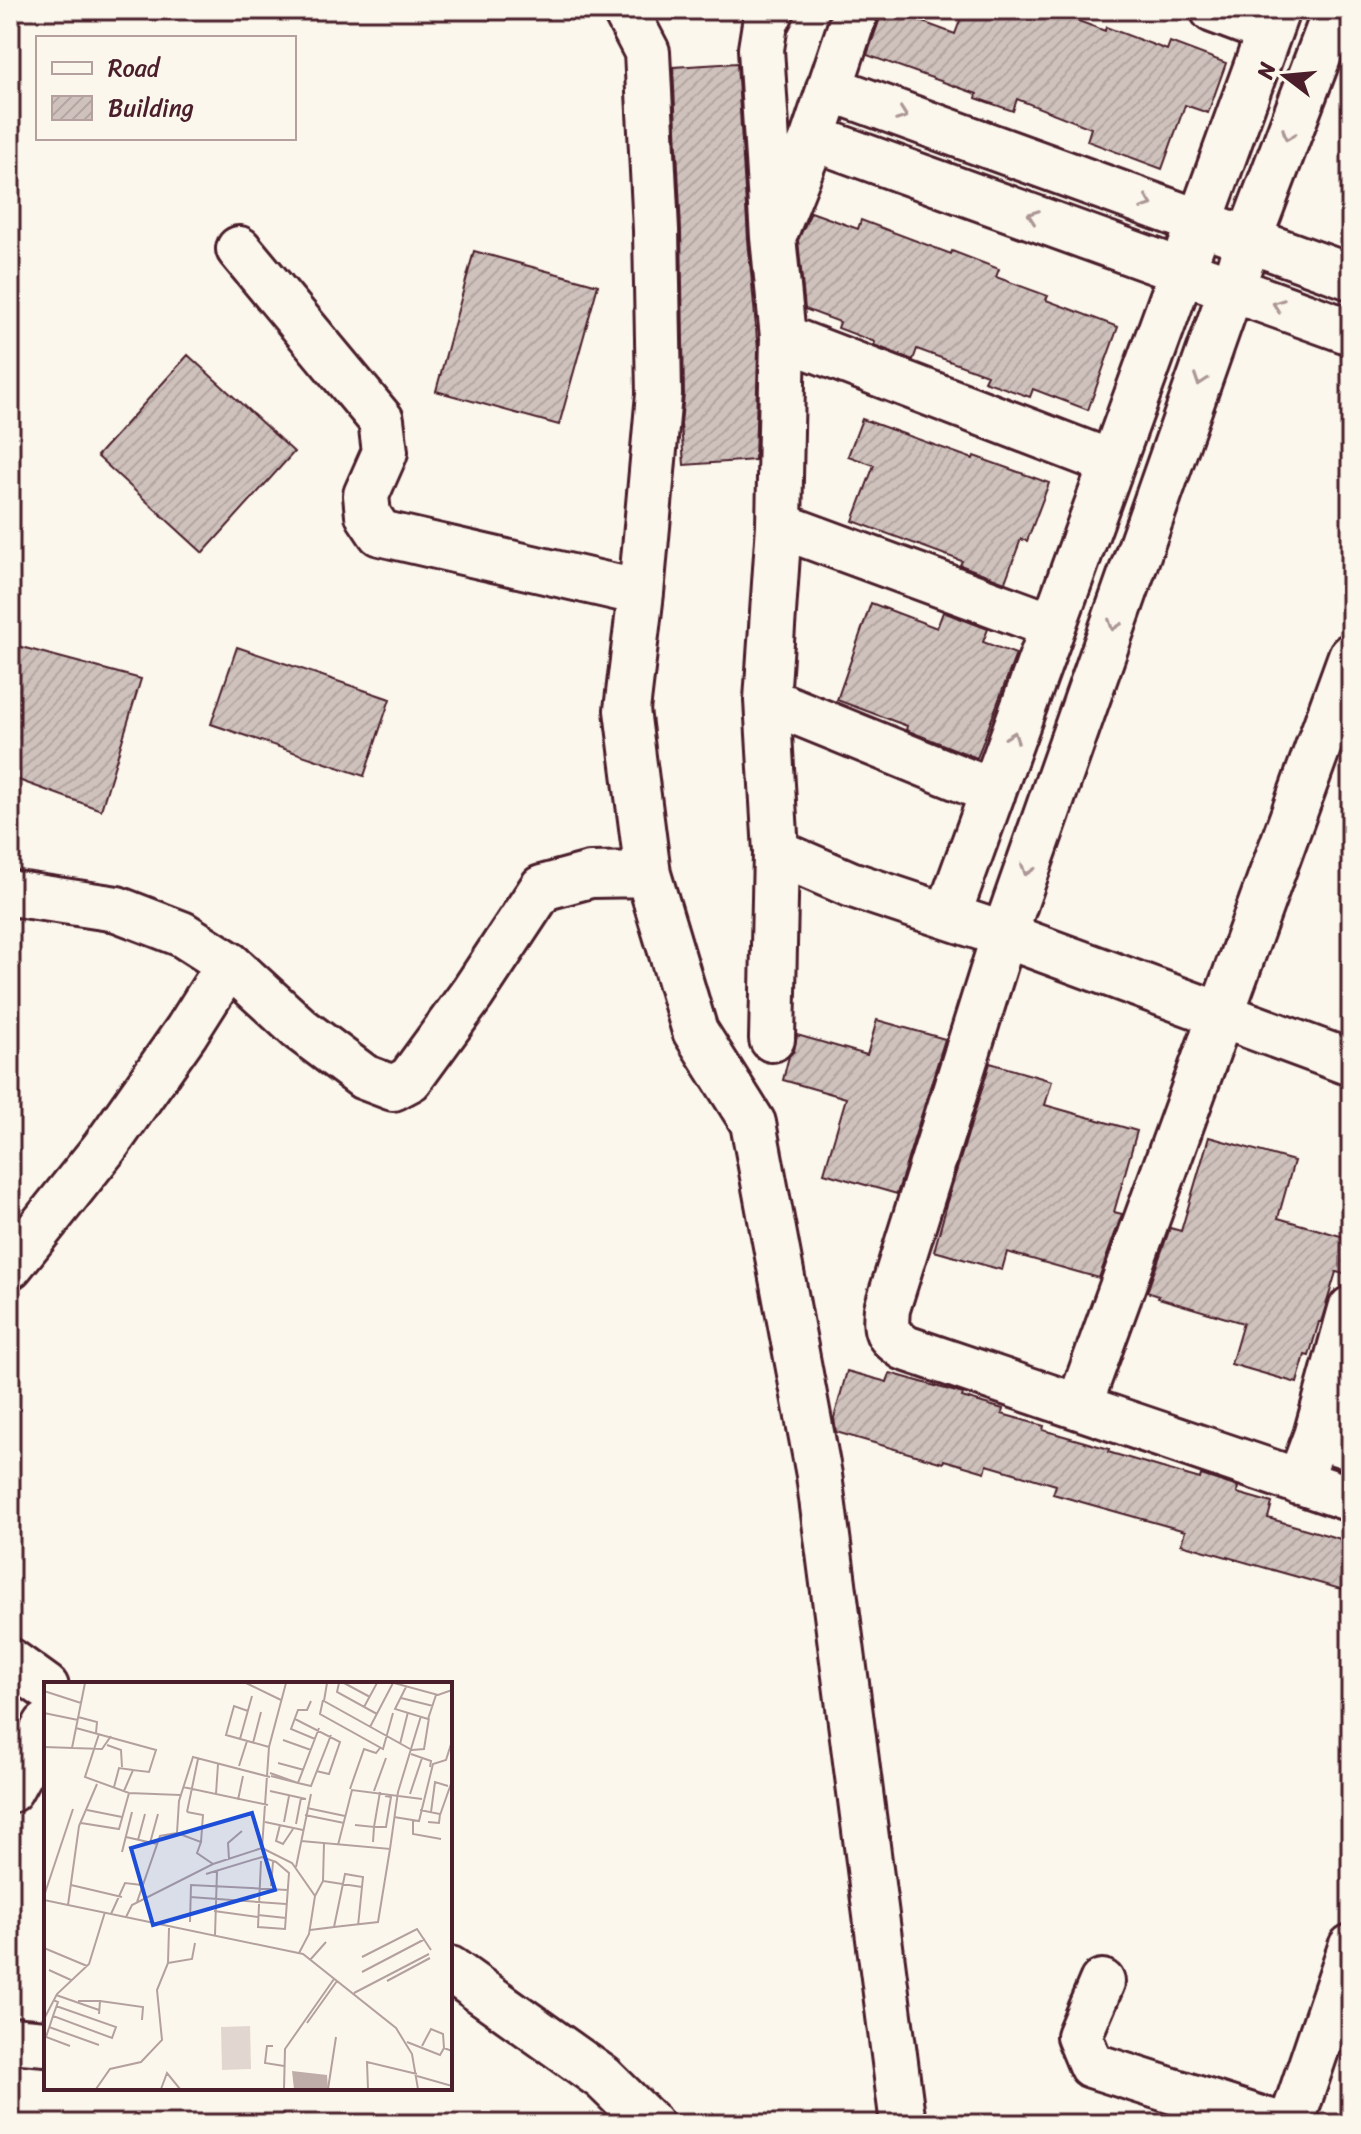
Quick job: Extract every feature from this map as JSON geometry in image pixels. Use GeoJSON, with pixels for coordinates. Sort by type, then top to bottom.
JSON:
{"type":"FeatureCollection","features":[{"type":"Feature","properties":{"kind":"street"},"geometry":{"type":"LineString","coordinates":[[625,10],[647,52],[656,230],[659,394],[627,710],[648,874],[695,1031],[753,1123],[819,1475],[903,2124]]}},
{"type":"Feature","properties":{"kind":"street"},"geometry":{"type":"LineString","coordinates":[[772,10],[765,24],[761,49],[783,337],[779,525],[767,700],[776,852],[772,1039]]}},
{"type":"Feature","properties":{"kind":"street"},"geometry":{"type":"LineString","coordinates":[[773,237],[813,138],[856,10]]}},
{"type":"Feature","properties":{"kind":"street"},"geometry":{"type":"LineString","coordinates":[[948,915],[1273,20],[1213,10]]}},
{"type":"Feature","properties":{"kind":"street"},"geometry":{"type":"LineString","coordinates":[[1336,10],[1249,239],[1004,935],[887,1309],[885,1328],[891,1338],[905,1348],[1351,1499]]}},
{"type":"Feature","properties":{"kind":"street"},"geometry":{"type":"LineString","coordinates":[[829,88],[1351,277]]}},
{"type":"Feature","properties":{"kind":"street"},"geometry":{"type":"LineString","coordinates":[[813,138],[1351,332]]}},
{"type":"Feature","properties":{"kind":"street"},"geometry":{"type":"LineString","coordinates":[[239,249],[381,420],[385,452],[366,495],[368,515],[380,533],[641,593]]}},
{"type":"Feature","properties":{"kind":"street"},"geometry":{"type":"LineString","coordinates":[[783,337],[1112,463]]}},
{"type":"Feature","properties":{"kind":"street"},"geometry":{"type":"LineString","coordinates":[[779,525],[1053,626]]}},
{"type":"Feature","properties":{"kind":"street"},"geometry":{"type":"LineString","coordinates":[[1079,1406],[1351,656]]}},
{"type":"Feature","properties":{"kind":"street"},"geometry":{"type":"LineString","coordinates":[[767,700],[993,792]]}},
{"type":"Feature","properties":{"kind":"street"},"geometry":{"type":"LineString","coordinates":[[776,852],[850,884],[1004,935],[1351,1063]]}},
{"type":"Feature","properties":{"kind":"street"},"geometry":{"type":"LineString","coordinates":[[10,893],[117,909],[182,934],[229,964],[300,1029],[364,1077],[393,1088],[410,1079],[428,1055],[542,888],[590,875],[648,874]]}},
{"type":"Feature","properties":{"kind":"street"},"geometry":{"type":"LineString","coordinates":[[10,1266],[105,1147],[186,1032],[229,964]]}},
{"type":"Feature","properties":{"kind":"street"},"geometry":{"type":"LineString","coordinates":[[1299,1482],[1334,1442],[1351,1309]]}},
{"type":"Feature","properties":{"kind":"street"},"geometry":{"type":"LineString","coordinates":[[10,1661],[44,1686]]}},
{"type":"Feature","properties":{"kind":"street"},"geometry":{"type":"LineString","coordinates":[[10,1790],[44,1729]]}},
{"type":"Feature","properties":{"kind":"street"},"geometry":{"type":"LineString","coordinates":[[1291,2124],[1351,1947]]}},
{"type":"Feature","properties":{"kind":"street"},"geometry":{"type":"LineString","coordinates":[[452,1970],[603,2078],[650,2124]]}},
{"type":"Feature","properties":{"kind":"street"},"geometry":{"type":"LineString","coordinates":[[1102,1982],[1079,2036],[1091,2065],[1277,2124]]}},
{"type":"Feature","properties":{"kind":"street"},"geometry":{"type":"LineString","coordinates":[[10,2040],[44,2043]]}},
{"type":"Feature","properties":{"kind":"building"},"geometry":{"type":"Polygon","coordinates":[[[883,10],[955,34],[964,10],[1049,10],[1167,50],[1170,42],[1226,63],[1208,113],[1185,105],[1162,169],[1087,141],[1091,128],[1017,99],[1013,111],[976,98],[977,94],[867,55],[883,10]]]}},
{"type":"Feature","properties":{"kind":"building"},"geometry":{"type":"Polygon","coordinates":[[[737,63],[758,350],[755,460],[684,465],[681,424],[684,394],[681,230],[673,67],[737,63]]]}},
{"type":"Feature","properties":{"kind":"building"},"geometry":{"type":"Polygon","coordinates":[[[811,212],[858,229],[861,220],[951,254],[952,251],[999,269],[996,277],[1048,296],[1046,300],[1118,327],[1088,410],[1033,389],[1030,397],[984,381],[987,375],[917,349],[913,360],[838,328],[840,322],[805,309],[798,240],[811,212]]]}},
{"type":"Feature","properties":{"kind":"building"},"geometry":{"type":"Polygon","coordinates":[[[474,251],[598,285],[559,425],[436,391],[474,251]]]}},
{"type":"Feature","properties":{"kind":"building"},"geometry":{"type":"Polygon","coordinates":[[[188,355],[294,452],[203,553],[97,456],[188,355]]]}},
{"type":"Feature","properties":{"kind":"building"},"geometry":{"type":"Polygon","coordinates":[[[862,419],[1049,483],[1027,541],[1021,539],[1005,582],[960,565],[962,561],[853,521],[874,465],[848,456],[862,419]]]}},
{"type":"Feature","properties":{"kind":"building"},"geometry":{"type":"Polygon","coordinates":[[[871,603],[937,628],[943,612],[988,629],[983,642],[1016,654],[977,758],[906,730],[907,726],[837,700],[871,603]]]}},
{"type":"Feature","properties":{"kind":"building"},"geometry":{"type":"Polygon","coordinates":[[[10,644],[141,679],[101,810],[10,777],[10,644]]]}},
{"type":"Feature","properties":{"kind":"building"},"geometry":{"type":"Polygon","coordinates":[[[237,647],[390,699],[364,776],[211,724],[237,647]]]}},
{"type":"Feature","properties":{"kind":"building"},"geometry":{"type":"Polygon","coordinates":[[[877,1020],[945,1039],[897,1194],[824,1173],[846,1098],[783,1080],[797,1035],[867,1055],[877,1020]]]}},
{"type":"Feature","properties":{"kind":"building"},"geometry":{"type":"Polygon","coordinates":[[[990,1063],[1052,1081],[1045,1105],[1137,1131],[1114,1212],[1122,1214],[1099,1278],[1007,1252],[1002,1270],[934,1251],[990,1063]]]}},
{"type":"Feature","properties":{"kind":"building"},"geometry":{"type":"Polygon","coordinates":[[[1209,1137],[1294,1161],[1278,1218],[1351,1239],[1351,1255],[1345,1274],[1336,1272],[1321,1322],[1309,1356],[1305,1355],[1297,1383],[1231,1364],[1243,1323],[1147,1292],[1170,1228],[1181,1231],[1209,1137]]]}},
{"type":"Feature","properties":{"kind":"building"},"geometry":{"type":"Polygon","coordinates":[[[847,1371],[887,1382],[890,1373],[963,1394],[962,1397],[1003,1409],[1002,1414],[1044,1426],[1043,1430],[1109,1449],[1108,1452],[1238,1487],[1237,1493],[1272,1503],[1268,1518],[1351,1542],[1351,1592],[1181,1544],[1185,1531],[1053,1494],[1056,1485],[987,1465],[985,1472],[944,1460],[943,1463],[836,1432],[834,1418],[847,1371]]]}}]}
